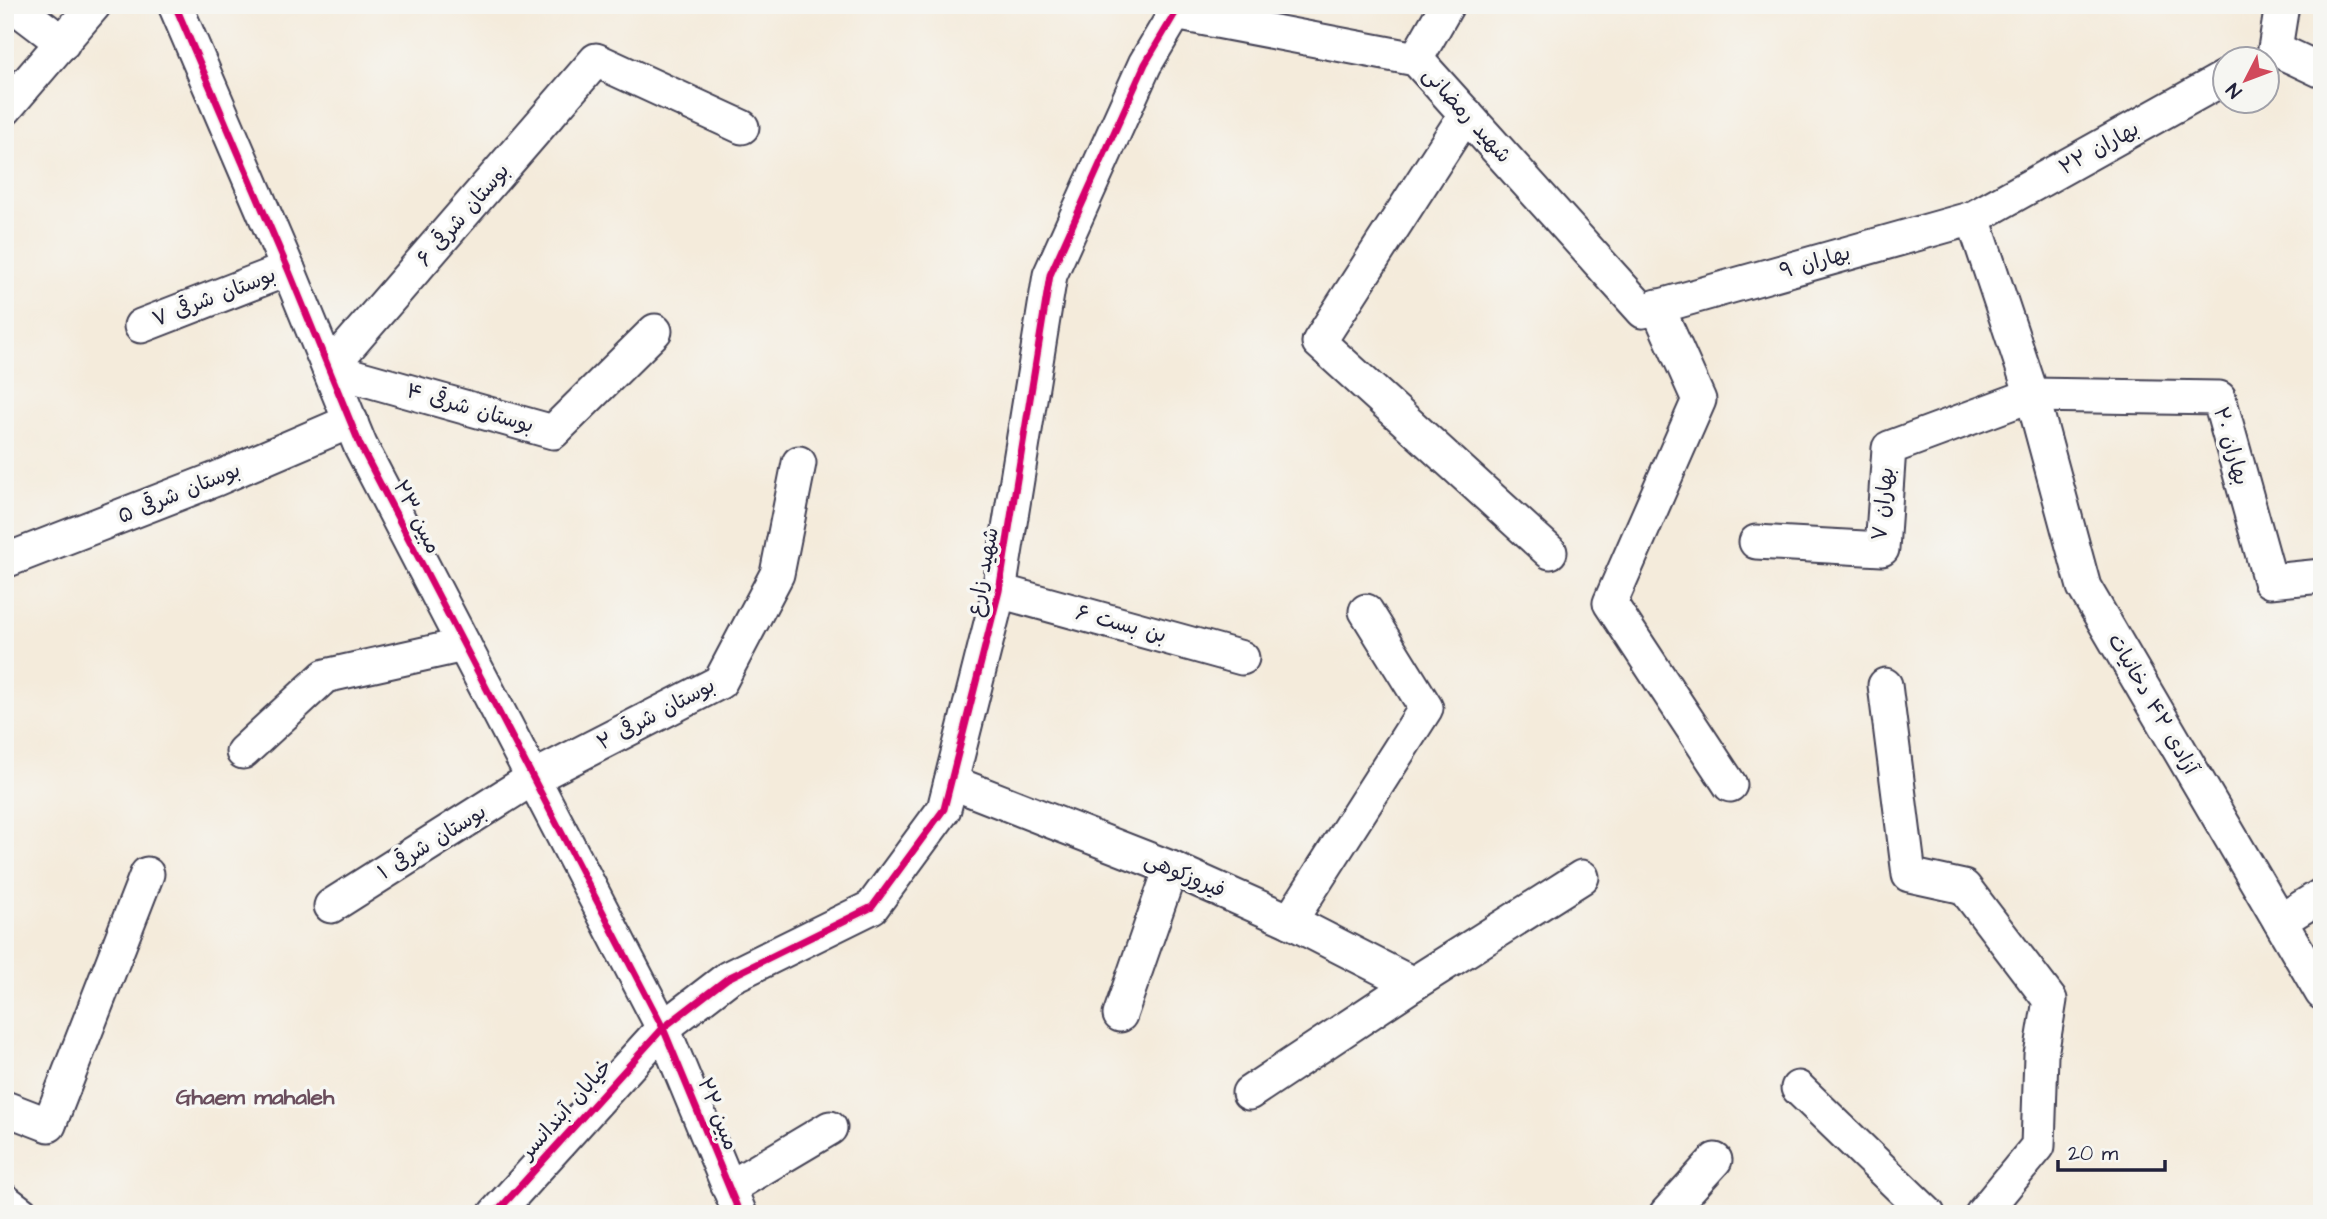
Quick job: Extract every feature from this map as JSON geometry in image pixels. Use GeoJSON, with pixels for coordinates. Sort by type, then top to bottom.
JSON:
{"type":"FeatureCollection","features":[{"type":"Feature","properties":{"kind":"street"},"geometry":{"type":"LineString","coordinates":[[13,5],[63,43]]}},
{"type":"Feature","properties":{"kind":"street"},"geometry":{"type":"LineString","coordinates":[[5,110],[94,5]]}},
{"type":"Feature","properties":{"kind":"street","name":"مبین ۲۳"},"geometry":{"type":"LineString","coordinates":[[174,5],[288,269],[360,445],[663,1028]]}},
{"type":"Feature","properties":{"kind":"street"},"geometry":{"type":"LineString","coordinates":[[1416,59],[1447,5]]}},
{"type":"Feature","properties":{"kind":"street"},"geometry":{"type":"LineString","coordinates":[[2269,46],[2282,5]]}},
{"type":"Feature","properties":{"kind":"street","name":"شهید رمضانی"},"geometry":{"type":"LineString","coordinates":[[1178,9],[1416,59],[1643,311],[1657,306]]}},
{"type":"Feature","properties":{"kind":"street","name":"شهید زارع"},"geometry":{"type":"LineString","coordinates":[[663,1028],[728,978],[872,907],[944,809],[999,591],[1051,275],[1145,64],[1178,9]]}},
{"type":"Feature","properties":{"kind":"street"},"geometry":{"type":"LineString","coordinates":[[2282,59],[2322,71]]}},
{"type":"Feature","properties":{"kind":"street","name":"بوستان شرقی ۶"},"geometry":{"type":"LineString","coordinates":[[330,369],[596,60],[742,127]]}},
{"type":"Feature","properties":{"kind":"street","name":"بهاران ۲۲"},"geometry":{"type":"LineString","coordinates":[[1973,218],[2212,84]]}},
{"type":"Feature","properties":{"kind":"street"},"geometry":{"type":"LineString","coordinates":[[1466,114],[1319,342],[1550,552]]}},
{"type":"Feature","properties":{"kind":"street","name":"بهاران ۹"},"geometry":{"type":"LineString","coordinates":[[1657,306],[1973,218]]}},
{"type":"Feature","properties":{"kind":"street","name":"آزادی ۴۲ دخانیات"},"geometry":{"type":"LineString","coordinates":[[1973,218],[2032,395],[2084,587],[2322,993]]}},
{"type":"Feature","properties":{"kind":"street","name":"بوستان شرقی ۷"},"geometry":{"type":"LineString","coordinates":[[141,326],[288,269]]}},
{"type":"Feature","properties":{"kind":"street"},"geometry":{"type":"LineString","coordinates":[[1657,306],[1699,400],[1610,603],[1730,785]]}},
{"type":"Feature","properties":{"kind":"street","name":"بوستان شرقی ۴"},"geometry":{"type":"LineString","coordinates":[[330,369],[553,432],[655,331]]}},
{"type":"Feature","properties":{"kind":"street","name":"بهاران ۷"},"geometry":{"type":"LineString","coordinates":[[1756,542],[1882,549],[1889,448],[2032,395]]}},
{"type":"Feature","properties":{"kind":"street","name":"بهاران ۲۰"},"geometry":{"type":"LineString","coordinates":[[2032,395],[2219,398],[2270,581],[2322,576]]}},
{"type":"Feature","properties":{"kind":"street","name":"بوستان شرقی ۵"},"geometry":{"type":"LineString","coordinates":[[5,561],[216,480],[351,421]]}},
{"type":"Feature","properties":{"kind":"street","name":"بوستان شرقی ۲"},"geometry":{"type":"LineString","coordinates":[[533,778],[720,682],[777,575],[799,463]]}},
{"type":"Feature","properties":{"kind":"street","name":"بن بست ۶"},"geometry":{"type":"LineString","coordinates":[[999,591],[1242,658]]}},
{"type":"Feature","properties":{"kind":"street"},"geometry":{"type":"LineString","coordinates":[[1290,921],[1426,708],[1366,611]]}},
{"type":"Feature","properties":{"kind":"street"},"geometry":{"type":"LineString","coordinates":[[243,752],[325,676],[464,645]]}},
{"type":"Feature","properties":{"kind":"street"},"geometry":{"type":"LineString","coordinates":[[1885,685],[1909,875],[1964,887],[2050,1000],[2041,1055],[2038,1146],[1982,1214]]}},
{"type":"Feature","properties":{"kind":"street","name":"بوستان شرقی ۱"},"geometry":{"type":"LineString","coordinates":[[331,906],[533,778]]}},
{"type":"Feature","properties":{"kind":"street","name":"فیروزکوهی"},"geometry":{"type":"LineString","coordinates":[[951,782],[1171,868],[1290,921],[1413,984]]}},
{"type":"Feature","properties":{"kind":"street"},"geometry":{"type":"LineString","coordinates":[[1120,1015],[1171,868]]}},
{"type":"Feature","properties":{"kind":"street"},"geometry":{"type":"LineString","coordinates":[[5,1108],[49,1125],[147,874]]}},
{"type":"Feature","properties":{"kind":"street"},"geometry":{"type":"LineString","coordinates":[[1249,1093],[1413,984],[1582,877]]}},
{"type":"Feature","properties":{"kind":"street"},"geometry":{"type":"LineString","coordinates":[[2280,921],[2322,895]]}},
{"type":"Feature","properties":{"kind":"street","name":"مبین ۲۲"},"geometry":{"type":"LineString","coordinates":[[663,1028],[734,1201]]}},
{"type":"Feature","properties":{"kind":"street","name":"خیابان آبندانسر"},"geometry":{"type":"LineString","coordinates":[[495,1214],[663,1028]]}},
{"type":"Feature","properties":{"kind":"street"},"geometry":{"type":"LineString","coordinates":[[1798,1088],[1928,1214]]}},
{"type":"Feature","properties":{"kind":"street"},"geometry":{"type":"LineString","coordinates":[[734,1201],[830,1128]]}},
{"type":"Feature","properties":{"kind":"street"},"geometry":{"type":"LineString","coordinates":[[1666,1214],[1715,1160]]}},
{"type":"Feature","properties":{"kind":"street"},"geometry":{"type":"LineString","coordinates":[[5,1201],[22,1214]]}},
{"type":"Feature","properties":{"kind":"cycle path"},"geometry":{"type":"LineString","coordinates":[[175,5],[360,445],[663,1028],[740,1214]]}},
{"type":"Feature","properties":{"kind":"cycle path"},"geometry":{"type":"LineString","coordinates":[[495,1214],[663,1028],[728,978],[872,907],[944,809],[999,591],[1050,275],[1145,64],[1180,5]]}},
{"type":"Feature","properties":{"kind":"district","name":"Ghaem mahaleh"},"geometry":{"type":"Point","coordinates":[255,1097]}}]}
